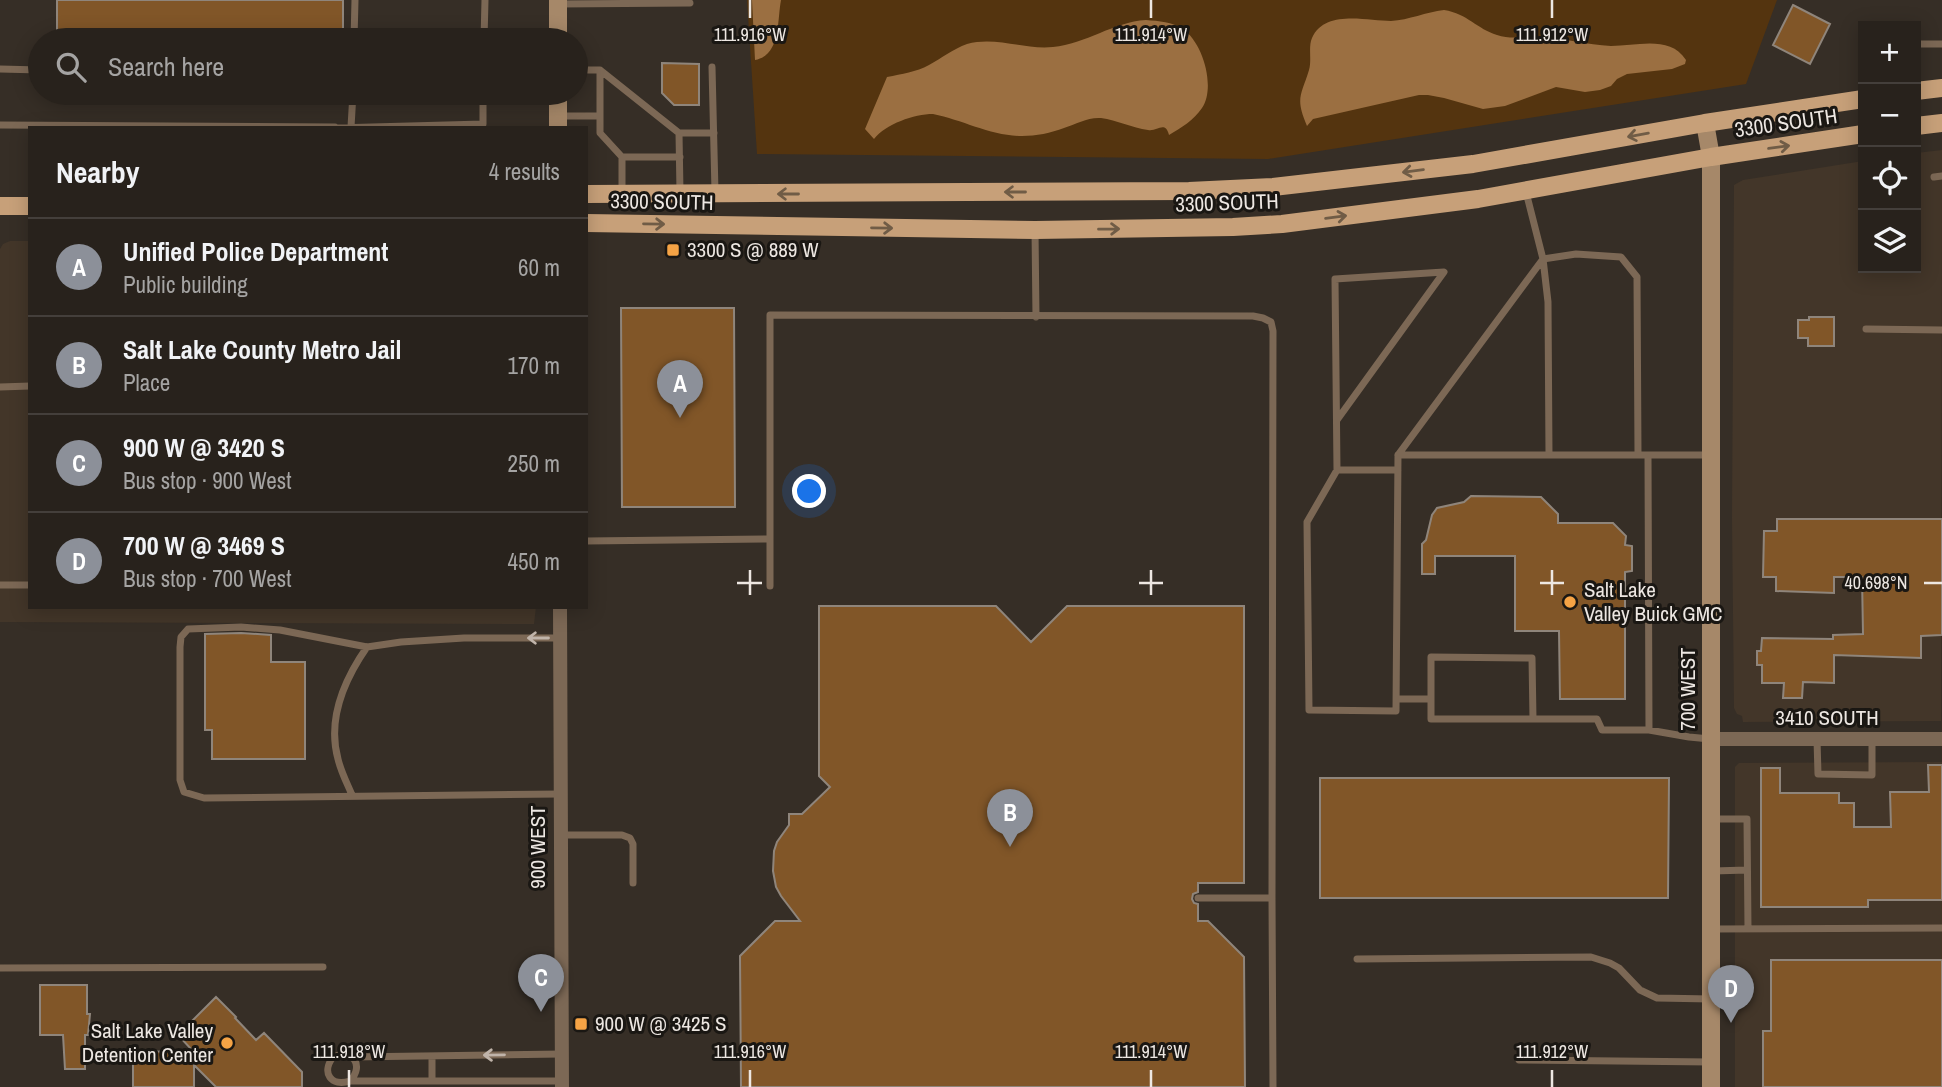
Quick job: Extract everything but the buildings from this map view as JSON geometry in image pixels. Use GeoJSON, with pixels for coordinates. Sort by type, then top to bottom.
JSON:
{"type":"FeatureCollection","features":[{"type":"Feature","properties":{"kind":"main road"},"geometry":{"type":"LineString","coordinates":[[1921,91],[1942,88]]}},
{"type":"Feature","properties":{"kind":"main road","name":"3300 SOUTH"},"geometry":{"type":"LineString","coordinates":[[588,194],[1189,191],[1273,187],[1474,164],[1705,123],[1858,100]]}},
{"type":"Feature","properties":{"kind":"main road"},"geometry":{"type":"LineString","coordinates":[[1921,126],[1942,122]]}},
{"type":"Feature","properties":{"kind":"main road","name":"3300 SOUTH"},"geometry":{"type":"LineString","coordinates":[[588,223],[1035,230],[1282,224],[1525,192],[1711,157],[1858,135]]}},
{"type":"Feature","properties":{"kind":"main road"},"geometry":{"type":"LineString","coordinates":[[0,206],[28,206]]}},
{"type":"Feature","properties":{"kind":"street"},"geometry":{"type":"LineString","coordinates":[[558,2],[558,28]]}},
{"type":"Feature","properties":{"kind":"street","name":"700 WEST"},"geometry":{"type":"LineString","coordinates":[[1705,123],[1711,157],[1711,1087]]}},
{"type":"Feature","properties":{"kind":"street","name":"900 WEST"},"geometry":{"type":"LineString","coordinates":[[560,609],[562,1084]]}},
{"type":"Feature","properties":{"kind":"street","name":"3410 SOUTH"},"geometry":{"type":"LineString","coordinates":[[1711,739],[1942,739]]}},
{"type":"Feature","properties":{"kind":"lane"},"geometry":{"type":"LineString","coordinates":[[354,28],[355,0]]}},
{"type":"Feature","properties":{"kind":"lane"},"geometry":{"type":"LineString","coordinates":[[484,28],[485,0]]}},
{"type":"Feature","properties":{"kind":"lane"},"geometry":{"type":"LineString","coordinates":[[558,2],[690,3]]}},
{"type":"Feature","properties":{"kind":"lane"},"geometry":{"type":"LineString","coordinates":[[1921,44],[1942,44]]}},
{"type":"Feature","properties":{"kind":"lane"},"geometry":{"type":"LineString","coordinates":[[712,67],[715,194]]}},
{"type":"Feature","properties":{"kind":"lane"},"geometry":{"type":"LineString","coordinates":[[0,69],[28,70]]}},
{"type":"Feature","properties":{"kind":"lane"},"geometry":{"type":"LineString","coordinates":[[588,70],[600,70],[679,133],[714,133]]}},
{"type":"Feature","properties":{"kind":"lane"},"geometry":{"type":"LineString","coordinates":[[600,70],[600,133],[622,157],[622,194]]}},
{"type":"Feature","properties":{"kind":"lane"},"geometry":{"type":"LineString","coordinates":[[351,126],[352,105]]}},
{"type":"Feature","properties":{"kind":"lane"},"geometry":{"type":"LineString","coordinates":[[395,126],[483,124],[483,105]]}},
{"type":"Feature","properties":{"kind":"lane"},"geometry":{"type":"LineString","coordinates":[[558,122],[600,116]]}},
{"type":"Feature","properties":{"kind":"lane"},"geometry":{"type":"LineString","coordinates":[[0,125],[168,126]]}},
{"type":"Feature","properties":{"kind":"lane"},"geometry":{"type":"LineString","coordinates":[[679,133],[680,194]]}},
{"type":"Feature","properties":{"kind":"lane"},"geometry":{"type":"LineString","coordinates":[[622,157],[680,157]]}},
{"type":"Feature","properties":{"kind":"lane"},"geometry":{"type":"LineString","coordinates":[[1525,192],[1543,259],[1548,302],[1549,455]]}},
{"type":"Feature","properties":{"kind":"lane"},"geometry":{"type":"LineString","coordinates":[[1035,230],[1036,317]]}},
{"type":"Feature","properties":{"kind":"lane"},"geometry":{"type":"LineString","coordinates":[[1337,420],[1444,272],[1335,279],[1337,470],[1307,522],[1309,710],[1396,711],[1398,454],[1543,259],[1576,254],[1621,257],[1637,277],[1638,455]]}},
{"type":"Feature","properties":{"kind":"lane"},"geometry":{"type":"LineString","coordinates":[[770,586],[770,315],[1253,316],[1271,322],[1273,1087]]}},
{"type":"Feature","properties":{"kind":"lane"},"geometry":{"type":"LineString","coordinates":[[1866,329],[1942,330]]}},
{"type":"Feature","properties":{"kind":"lane"},"geometry":{"type":"LineString","coordinates":[[0,387],[28,386]]}},
{"type":"Feature","properties":{"kind":"lane"},"geometry":{"type":"LineString","coordinates":[[1398,454],[1712,455]]}},
{"type":"Feature","properties":{"kind":"lane"},"geometry":{"type":"LineString","coordinates":[[1648,455],[1649,730]]}},
{"type":"Feature","properties":{"kind":"lane"},"geometry":{"type":"LineString","coordinates":[[1337,470],[1398,470]]}},
{"type":"Feature","properties":{"kind":"lane"},"geometry":{"type":"LineString","coordinates":[[588,541],[770,539]]}},
{"type":"Feature","properties":{"kind":"lane"},"geometry":{"type":"LineString","coordinates":[[0,585],[28,585]]}},
{"type":"Feature","properties":{"kind":"lane"},"geometry":{"type":"LineString","coordinates":[[560,638],[401,642],[367,647],[280,630],[241,626],[188,629],[181,637],[180,647],[180,780],[184,792],[204,798],[561,794]]}},
{"type":"Feature","properties":{"kind":"lane"},"geometry":{"type":"LineString","coordinates":[[352,795],[338,759],[334,734],[336,714],[348,680],[367,647]]}},
{"type":"Feature","properties":{"kind":"lane"},"geometry":{"type":"LineString","coordinates":[[1533,719],[1532,658],[1431,657],[1431,719],[1533,719],[1597,719],[1602,730],[1649,730],[1711,739]]}},
{"type":"Feature","properties":{"kind":"lane"},"geometry":{"type":"LineString","coordinates":[[1396,699],[1431,699]]}},
{"type":"Feature","properties":{"kind":"lane"},"geometry":{"type":"LineString","coordinates":[[1817,740],[1818,774],[1872,775],[1872,739]]}},
{"type":"Feature","properties":{"kind":"lane"},"geometry":{"type":"LineString","coordinates":[[1711,819],[1747,819],[1748,929]]}},
{"type":"Feature","properties":{"kind":"lane"},"geometry":{"type":"LineString","coordinates":[[561,835],[622,835],[630,838],[634,845],[634,883]]}},
{"type":"Feature","properties":{"kind":"lane"},"geometry":{"type":"LineString","coordinates":[[1711,871],[1747,870]]}},
{"type":"Feature","properties":{"kind":"lane"},"geometry":{"type":"LineString","coordinates":[[1198,898],[1272,898]]}},
{"type":"Feature","properties":{"kind":"lane"},"geometry":{"type":"LineString","coordinates":[[1712,929],[1942,928]]}},
{"type":"Feature","properties":{"kind":"lane"},"geometry":{"type":"LineString","coordinates":[[1356,959],[1591,957],[1610,962],[1640,990],[1657,998],[1712,999]]}},
{"type":"Feature","properties":{"kind":"lane"},"geometry":{"type":"LineString","coordinates":[[0,968],[323,967]]}},
{"type":"Feature","properties":{"kind":"lane"},"geometry":{"type":"LineString","coordinates":[[562,1054],[337,1054],[327,1066],[329,1075],[341,1083],[432,1081],[562,1084]]}},
{"type":"Feature","properties":{"kind":"lane"},"geometry":{"type":"LineString","coordinates":[[350,1081],[357,1069],[351,1056]]}},
{"type":"Feature","properties":{"kind":"lane"},"geometry":{"type":"LineString","coordinates":[[432,1056],[432,1081]]}},
{"type":"Feature","properties":{"kind":"lane"},"geometry":{"type":"LineString","coordinates":[[1518,1060],[1712,1062]]}},
{"type":"Feature","properties":{"kind":"shaded area"},"geometry":{"type":"Polygon","coordinates":[[[747,0],[1777,0],[1746,84],[1268,159],[757,154],[747,0]]]}},
{"type":"Feature","properties":{"kind":"shaded area"},"geometry":{"type":"Polygon","coordinates":[[[752,0],[781,0],[774,44],[763,57],[755,60],[752,0]]]}},
{"type":"Feature","properties":{"kind":"shaded area"},"geometry":{"type":"Polygon","coordinates":[[[1444,10],[1502,36],[1549,38],[1611,46],[1662,45],[1679,52],[1686,60],[1685,64],[1672,69],[1627,74],[1611,86],[1600,90],[1585,92],[1556,87],[1505,106],[1483,109],[1444,98],[1419,95],[1313,119],[1307,126],[1300,97],[1310,66],[1312,38],[1318,29],[1336,20],[1391,21],[1444,10]]]}},
{"type":"Feature","properties":{"kind":"shaded area"},"geometry":{"type":"Polygon","coordinates":[[[1146,20],[1170,23],[1183,29],[1196,44],[1205,66],[1208,89],[1202,108],[1183,127],[1169,135],[1163,127],[1148,130],[1096,118],[1043,134],[1011,135],[988,131],[933,114],[901,121],[874,139],[865,129],[887,77],[924,67],[967,44],[999,42],[1053,47],[1146,20]]]}},
{"type":"Feature","properties":{"kind":"shaded area"},"geometry":{"type":"Polygon","coordinates":[[[1942,150],[1941,721],[1743,722],[1742,716],[1737,714],[1734,708],[1734,185],[1743,180],[1858,162],[1858,273],[1921,273],[1921,152],[1942,150]]]}},
{"type":"Feature","properties":{"kind":"shaded area"},"geometry":{"type":"Polygon","coordinates":[[[10,241],[28,241],[28,609],[536,609],[534,624],[0,622],[0,249],[10,241]]]}},
{"type":"Feature","properties":{"kind":"shaded area"},"geometry":{"type":"Polygon","coordinates":[[[1942,762],[1942,1087],[1735,1087],[1735,767],[1739,763],[1942,762]]]}},
{"type":"Feature","properties":{"kind":"place","name":"3300 S @ 889 W"},"geometry":{"type":"Point","coordinates":[673,250]}},
{"type":"Feature","properties":{"kind":"place","name":"Unified Police Department"},"geometry":{"type":"Point","coordinates":[680,418]}},
{"type":"Feature","properties":{"kind":"place","name":"Salt Lake Valley Buick GMC"},"geometry":{"type":"Point","coordinates":[1570,602]}},
{"type":"Feature","properties":{"kind":"place","name":"Salt Lake County Metro Jail"},"geometry":{"type":"Point","coordinates":[1010,847]}},
{"type":"Feature","properties":{"kind":"place","name":"900 W @ 3420 S"},"geometry":{"type":"Point","coordinates":[541,1012]}},
{"type":"Feature","properties":{"kind":"place","name":"700 W @ 3469 S"},"geometry":{"type":"Point","coordinates":[1731,1023]}},
{"type":"Feature","properties":{"kind":"place","name":"900 W @ 3425 S"},"geometry":{"type":"Point","coordinates":[581,1024]}},
{"type":"Feature","properties":{"kind":"place","name":"Salt Lake Valley Detention Center"},"geometry":{"type":"Point","coordinates":[227,1043]}}]}
